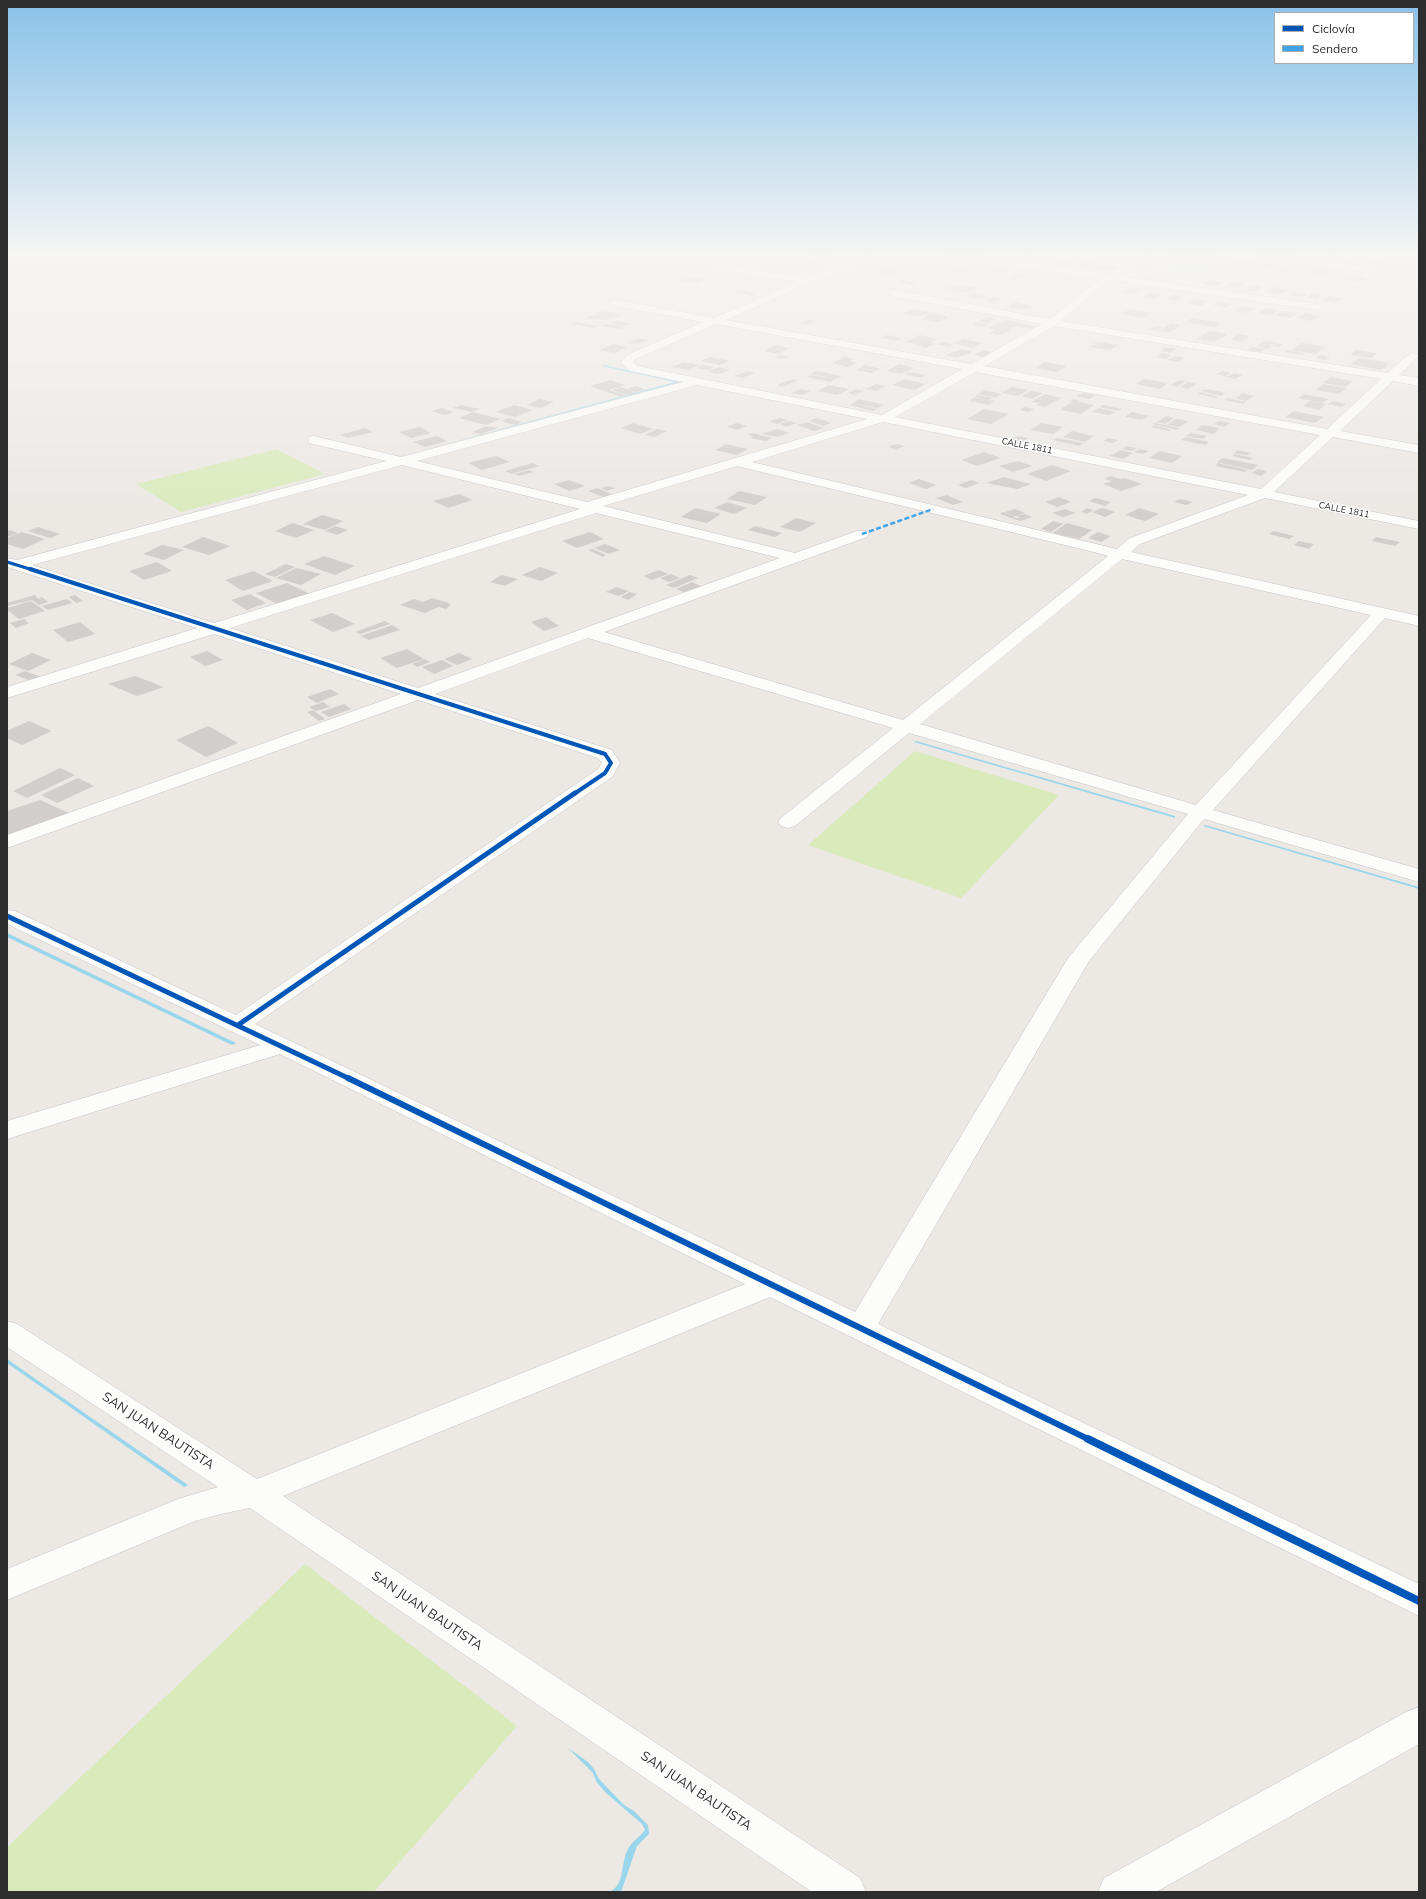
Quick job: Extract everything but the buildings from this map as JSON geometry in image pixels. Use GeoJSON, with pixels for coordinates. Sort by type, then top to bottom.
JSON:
{"type":"FeatureCollection","features":[{"type":"Feature","properties":{"kind":"street","name":"CALLE 1811"},"geometry":{"type":"LineString","coordinates":[[666,343],[631,357],[627,363],[634,369],[1419,525]]}},
{"type":"Feature","properties":{"kind":"street"},"geometry":{"type":"LineString","coordinates":[[839,343],[1419,449]]}},
{"type":"Feature","properties":{"kind":"street"},"geometry":{"type":"LineString","coordinates":[[7,693],[590,508],[884,418],[1018,343]]}},
{"type":"Feature","properties":{"kind":"street"},"geometry":{"type":"LineString","coordinates":[[1175,343],[1419,382]]}},
{"type":"Feature","properties":{"kind":"street"},"geometry":{"type":"LineString","coordinates":[[788,822],[1135,541],[1264,494],[1413,356]]}},
{"type":"Feature","properties":{"kind":"street"},"geometry":{"type":"LineString","coordinates":[[10,565],[403,462],[699,381]]}},
{"type":"Feature","properties":{"kind":"street"},"geometry":{"type":"LineString","coordinates":[[314,440],[797,558]]}},
{"type":"Feature","properties":{"kind":"street"},"geometry":{"type":"LineString","coordinates":[[737,462],[1119,554],[1419,621]]}},
{"type":"Feature","properties":{"kind":"street"},"geometry":{"type":"LineString","coordinates":[[7,842],[862,534]]}},
{"type":"Feature","properties":{"kind":"street"},"geometry":{"type":"LineString","coordinates":[[10,565],[214,628],[605,754],[611,763],[605,773],[238,1025]]}},
{"type":"Feature","properties":{"kind":"street"},"geometry":{"type":"LineString","coordinates":[[860,1328],[1079,958],[1200,812],[1381,613]]}},
{"type":"Feature","properties":{"kind":"street"},"geometry":{"type":"LineString","coordinates":[[588,633],[1419,876]]}},
{"type":"Feature","properties":{"kind":"street"},"geometry":{"type":"LineString","coordinates":[[7,916],[282,1046],[1419,1601]]}},
{"type":"Feature","properties":{"kind":"street"},"geometry":{"type":"LineString","coordinates":[[7,1130],[282,1046]]}},
{"type":"Feature","properties":{"kind":"street"},"geometry":{"type":"LineString","coordinates":[[7,1586],[189,1509],[221,1500],[254,1494],[771,1285]]}},
{"type":"Feature","properties":{"kind":"street","name":"SAN JUAN BAUTISTA"},"geometry":{"type":"LineString","coordinates":[[7,1332],[254,1494],[846,1892]]}},
{"type":"Feature","properties":{"kind":"street"},"geometry":{"type":"LineString","coordinates":[[1118,1892],[1419,1724]]}},
{"type":"Feature","properties":{"kind":"green space"},"geometry":{"type":"Polygon","coordinates":[[[277,449],[325,474],[181,512],[136,484],[277,449]]]}},
{"type":"Feature","properties":{"kind":"green space"},"geometry":{"type":"Polygon","coordinates":[[[915,751],[1059,795],[961,898],[808,845],[915,751]]]}},
{"type":"Feature","properties":{"kind":"green space"},"geometry":{"type":"Polygon","coordinates":[[[305,1564],[517,1726],[374,1892],[7,1892],[7,1847],[305,1564]]]}},
{"type":"Feature","properties":{"kind":"water"},"geometry":{"type":"Polygon","coordinates":[[[604,365],[680,382],[409,454],[675,382],[602,366],[604,365]]]}},
{"type":"Feature","properties":{"kind":"water"},"geometry":{"type":"Polygon","coordinates":[[[916,741],[1175,816],[1175,818],[914,742],[916,741]]]}},
{"type":"Feature","properties":{"kind":"water"},"geometry":{"type":"Polygon","coordinates":[[[1205,825],[1419,887],[1419,889],[1203,826],[1205,825]]]}},
{"type":"Feature","properties":{"kind":"water"},"geometry":{"type":"Polygon","coordinates":[[[7,933],[236,1043],[232,1045],[7,937],[7,933]]]}},
{"type":"Feature","properties":{"kind":"water"},"geometry":{"type":"Polygon","coordinates":[[[7,1359],[188,1485],[184,1487],[7,1363],[7,1359]]]}},
{"type":"Feature","properties":{"kind":"water"},"geometry":{"type":"Polygon","coordinates":[[[568,1748],[588,1762],[594,1769],[599,1779],[624,1805],[634,1811],[648,1825],[649,1834],[637,1846],[621,1892],[609,1892],[618,1885],[622,1874],[625,1856],[629,1848],[645,1830],[642,1824],[605,1792],[596,1781],[593,1773],[568,1748]]]}},
{"type":"Feature","properties":{"kind":"marked path"},"geometry":{"type":"LineString","coordinates":[[862,534],[933,509]]}},
{"type":"Feature","properties":{"kind":"cycle path"},"geometry":{"type":"LineString","coordinates":[[7,562],[605,754],[611,763],[605,773],[238,1025]]}},
{"type":"Feature","properties":{"kind":"cycle path"},"geometry":{"type":"LineString","coordinates":[[7,916],[295,1052],[1419,1601]]}}]}
